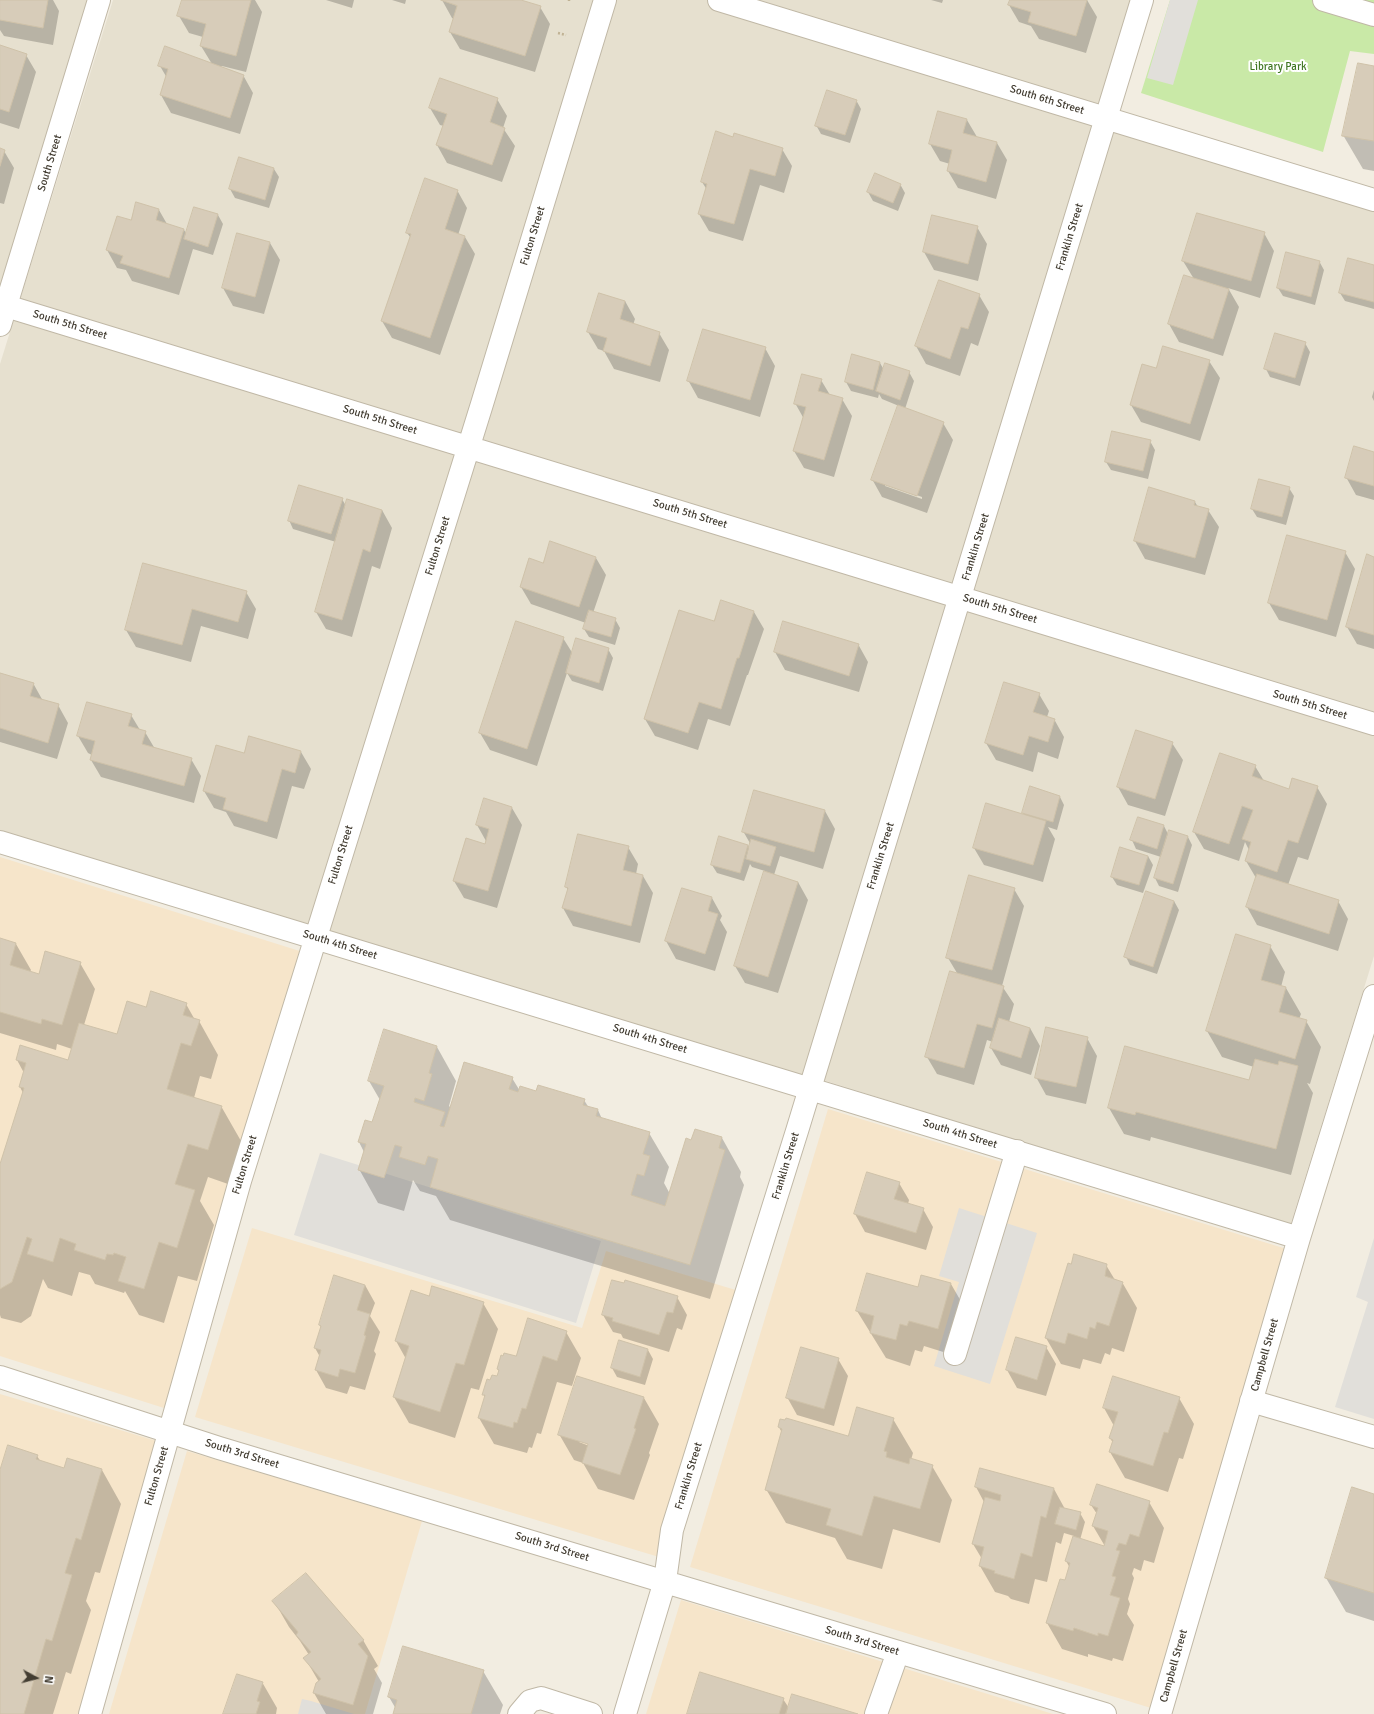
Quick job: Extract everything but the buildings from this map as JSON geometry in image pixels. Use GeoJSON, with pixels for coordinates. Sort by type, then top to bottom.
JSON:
{"type":"FeatureCollection","features":[{"type":"Feature","properties":{"kind":"street","name":"South Street"},"geometry":{"type":"LineString","coordinates":[[3,315],[99,0]]}},
{"type":"Feature","properties":{"kind":"street","name":"Fulton Street"},"geometry":{"type":"LineString","coordinates":[[90,1714],[240,1181],[469,446],[605,0]]}},
{"type":"Feature","properties":{"kind":"street","name":"South 6th Street"},"geometry":{"type":"LineString","coordinates":[[719,0],[1374,200]]}},
{"type":"Feature","properties":{"kind":"street","name":"Franklin Street"},"geometry":{"type":"LineString","coordinates":[[625,1714],[665,1581],[672,1530],[810,1088],[1142,0]]}},
{"type":"Feature","properties":{"kind":"street"},"geometry":{"type":"LineString","coordinates":[[1324,0],[1374,15]]}},
{"type":"Feature","properties":{"kind":"street","name":"South 5th Street"},"geometry":{"type":"LineString","coordinates":[[3,315],[469,446],[1374,724]]}},
{"type":"Feature","properties":{"kind":"street","name":"South 4th Street"},"geometry":{"type":"LineString","coordinates":[[0,842],[316,937],[1299,1238]]}},
{"type":"Feature","properties":{"kind":"street","name":"Campbell Street"},"geometry":{"type":"LineString","coordinates":[[1160,1714],[1299,1238],[1374,996]]}},
{"type":"Feature","properties":{"kind":"street"},"geometry":{"type":"LineString","coordinates":[[955,1354],[1017,1151]]}},
{"type":"Feature","properties":{"kind":"street","name":"South 3rd Street"},"geometry":{"type":"LineString","coordinates":[[0,1378],[234,1452],[1105,1714]]}},
{"type":"Feature","properties":{"kind":"street"},"geometry":{"type":"LineString","coordinates":[[1251,1401],[1374,1436]]}},
{"type":"Feature","properties":{"kind":"street"},"geometry":{"type":"LineString","coordinates":[[876,1714],[898,1652]]}},
{"type":"Feature","properties":{"kind":"street"},"geometry":{"type":"LineString","coordinates":[[519,1714],[530,1701],[541,1698],[591,1714]]}},
{"type":"Feature","properties":{"kind":"shaded area"},"geometry":{"type":"Polygon","coordinates":[[[0,0],[91,0],[0,295],[0,0]]]}},
{"type":"Feature","properties":{"kind":"shaded area"},"geometry":{"type":"Polygon","coordinates":[[[113,0],[1134,0],[803,1075],[0,833],[0,364],[113,0]]]}},
{"type":"Feature","properties":{"kind":"shaded area"},"geometry":{"type":"Polygon","coordinates":[[[1170,0],[1198,0],[1173,85],[1147,78],[1170,0]]]}},
{"type":"Feature","properties":{"kind":"shaded area"},"geometry":{"type":"Polygon","coordinates":[[[1112,130],[1374,210],[1374,956],[1290,1226],[823,1080],[1112,130]]]}},
{"type":"Feature","properties":{"kind":"shaded area"},"geometry":{"type":"Polygon","coordinates":[[[0,857],[306,953],[164,1408],[0,1356],[0,857]]]}},
{"type":"Feature","properties":{"kind":"shaded area"},"geometry":{"type":"Polygon","coordinates":[[[828,1109],[1290,1250],[1151,1708],[690,1567],[828,1109]]]}},
{"type":"Feature","properties":{"kind":"shaded area"},"geometry":{"type":"Polygon","coordinates":[[[320,1153],[601,1241],[576,1323],[294,1235],[320,1153]]]}},
{"type":"Feature","properties":{"kind":"shaded area"},"geometry":{"type":"Polygon","coordinates":[[[959,1208],[1037,1233],[990,1384],[934,1366],[959,1282],[939,1276],[959,1208]]]}},
{"type":"Feature","properties":{"kind":"shaded area"},"geometry":{"type":"Polygon","coordinates":[[[252,1228],[582,1328],[606,1251],[739,1291],[659,1557],[195,1417],[252,1228]]]}},
{"type":"Feature","properties":{"kind":"shaded area"},"geometry":{"type":"Polygon","coordinates":[[[1374,1238],[1374,1419],[1335,1407],[1368,1302],[1356,1297],[1374,1238]]]}},
{"type":"Feature","properties":{"kind":"shaded area"},"geometry":{"type":"Polygon","coordinates":[[[0,1394],[160,1442],[79,1714],[0,1714],[0,1394]]]}},
{"type":"Feature","properties":{"kind":"shaded area"},"geometry":{"type":"Polygon","coordinates":[[[187,1451],[422,1521],[365,1714],[109,1714],[187,1451]]]}},
{"type":"Feature","properties":{"kind":"shaded area"},"geometry":{"type":"Polygon","coordinates":[[[681,1600],[1053,1714],[646,1714],[681,1600]]]}},
{"type":"Feature","properties":{"kind":"shaded area"},"geometry":{"type":"Polygon","coordinates":[[[302,1699],[311,1701],[354,1714],[298,1714],[302,1699]]]}},
{"type":"Feature","properties":{"kind":"green space","name":"Library Park"},"geometry":{"type":"Polygon","coordinates":[[[1170,0],[1374,0],[1374,54],[1350,51],[1323,152],[1141,93],[1170,0]]]}}]}
